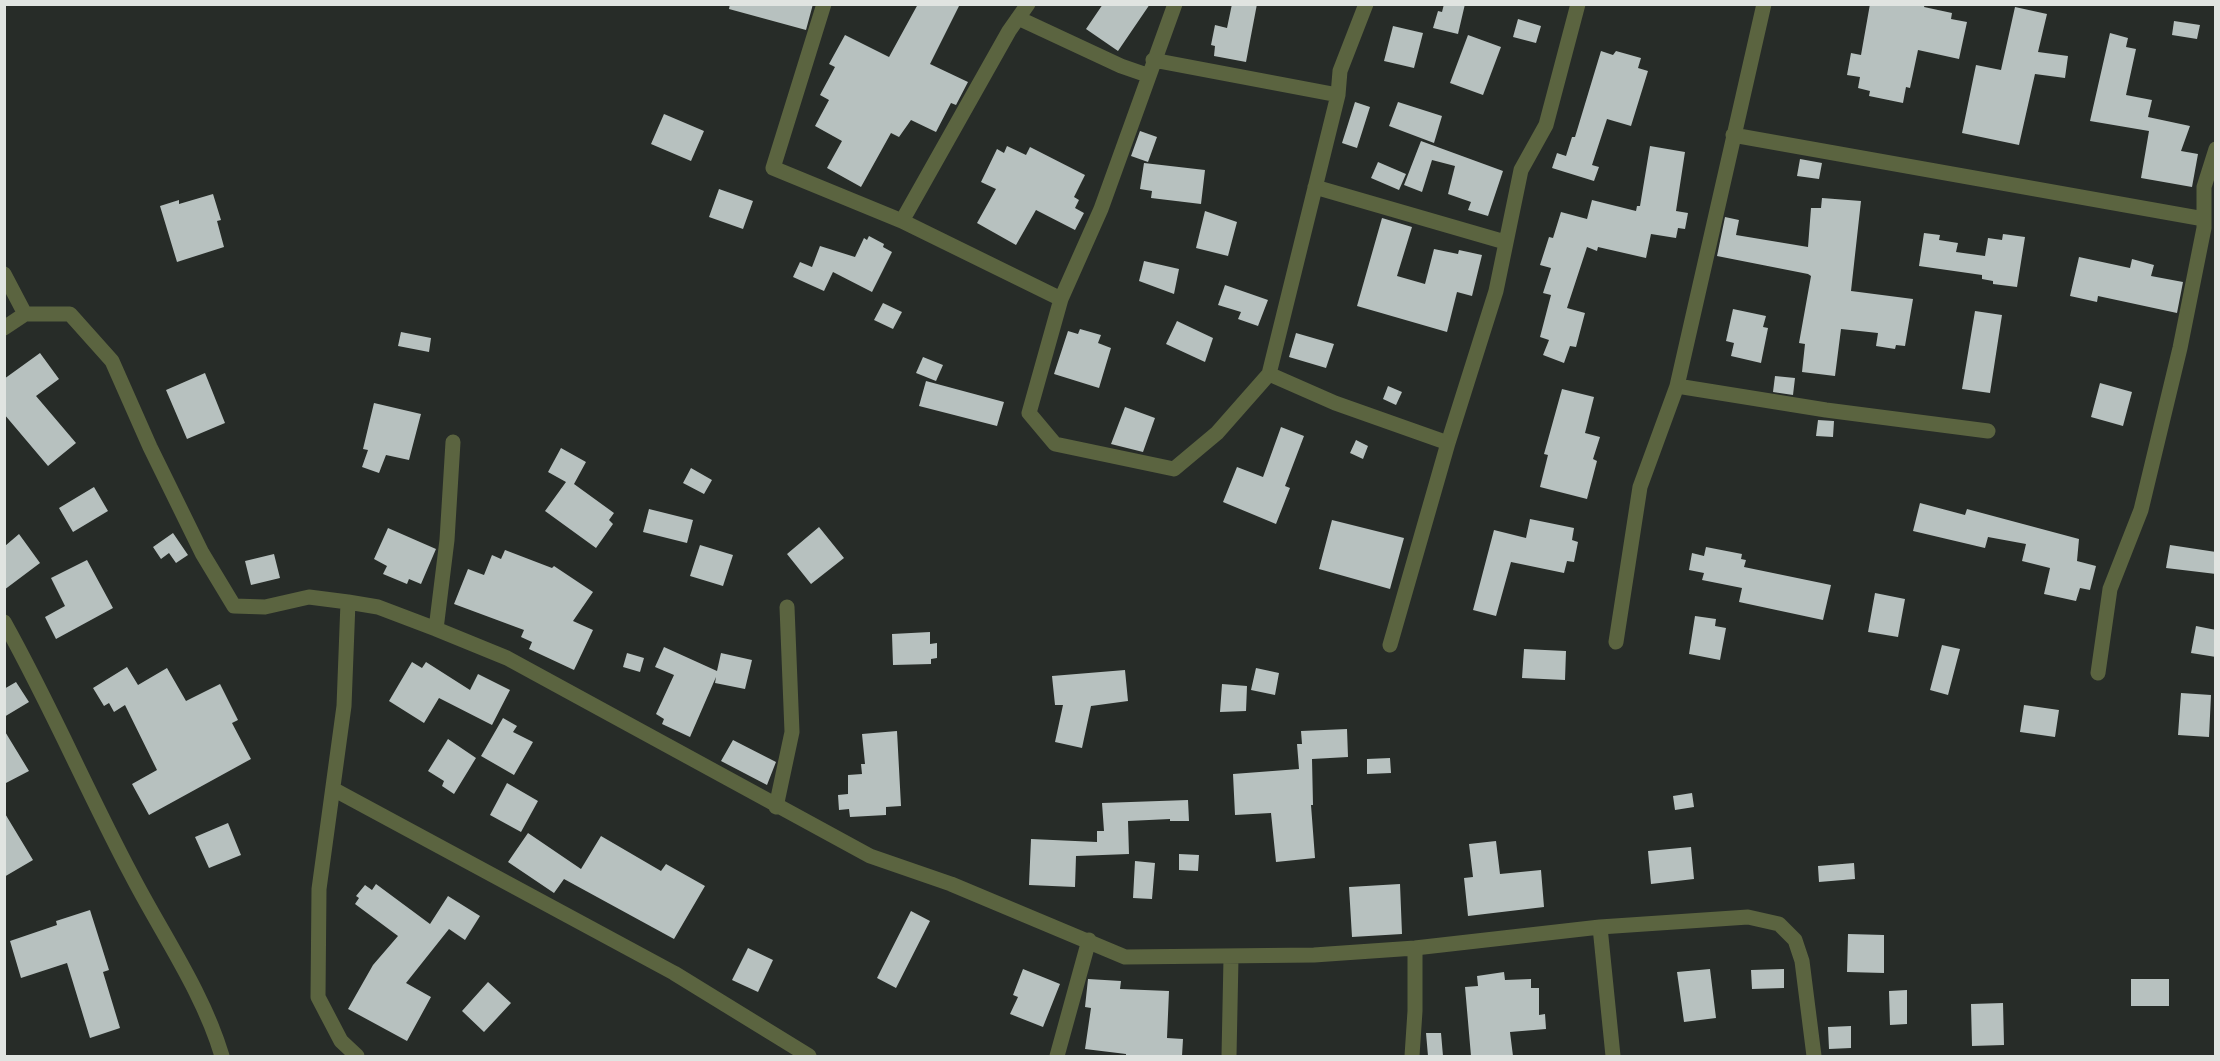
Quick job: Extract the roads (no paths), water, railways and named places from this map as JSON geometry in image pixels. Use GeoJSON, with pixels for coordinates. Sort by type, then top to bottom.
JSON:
{"type":"FeatureCollection","features":[{"type":"Feature","properties":{"kind":"street"},"geometry":{"type":"LineString","coordinates":[[824,4],[773,168],[902,221],[1061,299]]}},
{"type":"Feature","properties":{"kind":"street"},"geometry":{"type":"LineString","coordinates":[[902,221],[1028,4]]}},
{"type":"Feature","properties":{"kind":"street"},"geometry":{"type":"LineString","coordinates":[[1175,4],[1147,75],[1101,210],[1061,299],[1029,413],[1055,444],[1174,469],[1217,433],[1269,374],[1338,95],[1340,71],[1366,4]]}},
{"type":"Feature","properties":{"kind":"street"},"geometry":{"type":"LineString","coordinates":[[1390,645],[1448,442],[1496,291],[1521,170],[1546,125],[1578,4]]}},
{"type":"Feature","properties":{"kind":"street"},"geometry":{"type":"LineString","coordinates":[[1616,642],[1640,487],[1677,386],[1764,4]]}},
{"type":"Feature","properties":{"kind":"street"},"geometry":{"type":"LineString","coordinates":[[1018,18],[1121,66],[1147,75]]}},
{"type":"Feature","properties":{"kind":"street"},"geometry":{"type":"LineString","coordinates":[[1153,60],[1338,95]]}},
{"type":"Feature","properties":{"kind":"street"},"geometry":{"type":"LineString","coordinates":[[1733,135],[2204,219]]}},
{"type":"Feature","properties":{"kind":"street"},"geometry":{"type":"LineString","coordinates":[[2098,673],[2110,589],[2141,510],[2180,348],[2204,219],[2204,187],[2216,149]]}},
{"type":"Feature","properties":{"kind":"street"},"geometry":{"type":"LineString","coordinates":[[1315,186],[1505,242]]}},
{"type":"Feature","properties":{"kind":"street"},"geometry":{"type":"LineString","coordinates":[[4,274],[25,314]]}},
{"type":"Feature","properties":{"kind":"street"},"geometry":{"type":"LineString","coordinates":[[4,328],[25,314],[70,314],[112,361],[150,447],[197,543],[234,606],[265,608],[309,597],[378,608],[436,629],[507,658],[776,807],[870,856],[951,884],[1125,957],[1231,958],[1415,948],[1600,927],[1748,916],[1779,924],[1795,940],[1802,961],[1814,1056]]}},
{"type":"Feature","properties":{"kind":"street"},"geometry":{"type":"LineString","coordinates":[[1269,374],[1335,403],[1448,442]]}},
{"type":"Feature","properties":{"kind":"street"},"geometry":{"type":"LineString","coordinates":[[1677,386],[1826,410],[1988,431]]}},
{"type":"Feature","properties":{"kind":"street"},"geometry":{"type":"LineString","coordinates":[[436,629],[447,540],[453,442]]}},
{"type":"Feature","properties":{"kind":"street"},"geometry":{"type":"LineString","coordinates":[[348,602],[344,706],[319,889],[318,997],[341,1041],[357,1056]]}},
{"type":"Feature","properties":{"kind":"street"},"geometry":{"type":"LineString","coordinates":[[776,807],[792,732],[788,607]]}},
{"type":"Feature","properties":{"kind":"street"},"geometry":{"type":"LineString","coordinates":[[4,622],[32,672],[129,872],[212,1022],[222,1056]]}},
{"type":"Feature","properties":{"kind":"street"},"geometry":{"type":"LineString","coordinates":[[333,789],[674,973],[808,1056]]}},
{"type":"Feature","properties":{"kind":"street"},"geometry":{"type":"LineString","coordinates":[[1600,927],[1613,1056]]}},
{"type":"Feature","properties":{"kind":"street"},"geometry":{"type":"LineString","coordinates":[[1057,1056],[1089,940]]}},
{"type":"Feature","properties":{"kind":"street"},"geometry":{"type":"LineString","coordinates":[[1412,1056],[1415,948]]}},
{"type":"Feature","properties":{"kind":"street"},"geometry":{"type":"LineString","coordinates":[[1229,1056],[1231,958]]}}]}
